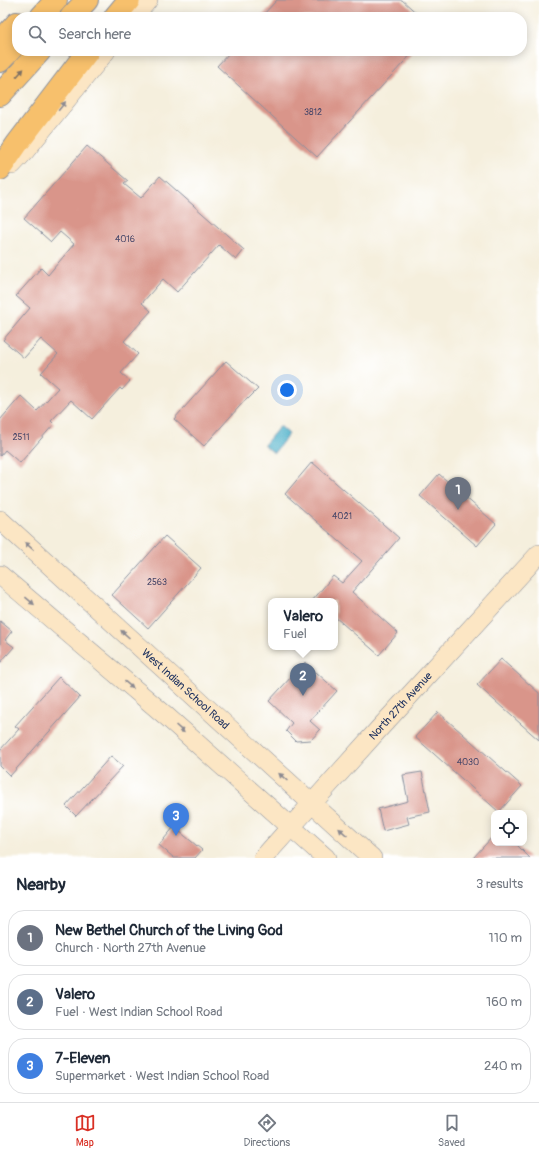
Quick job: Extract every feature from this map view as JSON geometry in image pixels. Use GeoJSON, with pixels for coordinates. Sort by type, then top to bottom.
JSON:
{"type":"FeatureCollection","features":[{"type":"Feature","properties":{"kind":"highway"},"geometry":{"type":"LineString","coordinates":[[27,12],[38,0]]}},
{"type":"Feature","properties":{"kind":"highway"},"geometry":{"type":"LineString","coordinates":[[45,12],[56,0]]}},
{"type":"Feature","properties":{"kind":"highway"},"geometry":{"type":"LineString","coordinates":[[76,12],[87,0]]}},
{"type":"Feature","properties":{"kind":"highway"},"geometry":{"type":"LineString","coordinates":[[119,12],[129,0]]}},
{"type":"Feature","properties":{"kind":"highway"},"geometry":{"type":"LineString","coordinates":[[0,42],[12,29]]}},
{"type":"Feature","properties":{"kind":"highway"},"geometry":{"type":"LineString","coordinates":[[0,61],[12,48]]}},
{"type":"Feature","properties":{"kind":"highway"},"geometry":{"type":"LineString","coordinates":[[0,95],[35,56]]}},
{"type":"Feature","properties":{"kind":"highway"},"geometry":{"type":"LineString","coordinates":[[0,169],[17,144],[84,56]]}},
{"type":"Feature","properties":{"kind":"main road"},"geometry":{"type":"LineString","coordinates":[[138,12],[148,0]]}},
{"type":"Feature","properties":{"kind":"main road"},"geometry":{"type":"LineString","coordinates":[[0,178],[25,151],[102,56]]}},
{"type":"Feature","properties":{"kind":"main road","name":"West Indian School Road"},"geometry":{"type":"LineString","coordinates":[[0,520],[372,858]]}},
{"type":"Feature","properties":{"kind":"main road","name":"North 27th Avenue"},"geometry":{"type":"LineString","coordinates":[[263,858],[292,828],[312,804],[539,554]]}},
{"type":"Feature","properties":{"kind":"main road"},"geometry":{"type":"LineString","coordinates":[[0,575],[165,716],[326,858]]}},
{"type":"Feature","properties":{"kind":"water"},"geometry":{"type":"Polygon","coordinates":[[[280,426],[289,434],[274,453],[264,445],[280,426]]]}},
{"type":"Feature","properties":{"kind":"building"},"geometry":{"type":"Polygon","coordinates":[[[277,0],[402,0],[415,12],[266,12],[277,0]]]}},
{"type":"Feature","properties":{"kind":"building"},"geometry":{"type":"Polygon","coordinates":[[[226,56],[409,56],[317,157],[217,66],[226,56]]]}},
{"type":"Feature","properties":{"kind":"building"},"geometry":{"type":"Polygon","coordinates":[[[87,146],[128,181],[124,184],[141,198],[160,176],[244,250],[236,260],[219,245],[177,292],[163,279],[142,303],[151,311],[124,341],[138,354],[121,373],[130,381],[122,390],[120,388],[92,419],[71,400],[51,421],[54,424],[20,463],[5,450],[0,456],[0,420],[21,396],[37,411],[58,388],[41,373],[58,354],[41,339],[24,358],[3,340],[30,308],[16,296],[41,268],[48,275],[74,244],[60,232],[51,242],[24,218],[87,146]]]}},
{"type":"Feature","properties":{"kind":"building"},"geometry":{"type":"Polygon","coordinates":[[[226,361],[258,389],[248,399],[247,398],[204,446],[174,419],[226,361]]]}},
{"type":"Feature","properties":{"kind":"building"},"geometry":{"type":"Polygon","coordinates":[[[312,462],[399,538],[352,592],[398,633],[379,655],[338,620],[338,598],[315,598],[333,576],[342,583],[362,561],[285,494],[312,462]]]}},
{"type":"Feature","properties":{"kind":"building"},"geometry":{"type":"Polygon","coordinates":[[[439,474],[496,524],[477,546],[420,496],[439,474]]]}},
{"type":"Feature","properties":{"kind":"building"},"geometry":{"type":"Polygon","coordinates":[[[165,536],[201,568],[148,628],[112,595],[165,536]]]}},
{"type":"Feature","properties":{"kind":"building"},"geometry":{"type":"Polygon","coordinates":[[[0,621],[12,631],[5,640],[14,647],[0,663],[0,621]]]}},
{"type":"Feature","properties":{"kind":"building"},"geometry":{"type":"Polygon","coordinates":[[[501,659],[539,693],[539,740],[477,685],[501,659]]]}},
{"type":"Feature","properties":{"kind":"building"},"geometry":{"type":"Polygon","coordinates":[[[305,662],[337,691],[310,721],[320,730],[311,740],[296,741],[286,731],[292,723],[269,701],[305,662]]]}},
{"type":"Feature","properties":{"kind":"building"},"geometry":{"type":"Polygon","coordinates":[[[59,677],[80,697],[10,776],[0,766],[0,750],[19,729],[15,726],[59,677]]]}},
{"type":"Feature","properties":{"kind":"building"},"geometry":{"type":"Polygon","coordinates":[[[438,712],[522,786],[501,810],[497,810],[415,737],[438,712]]]}},
{"type":"Feature","properties":{"kind":"building"},"geometry":{"type":"Polygon","coordinates":[[[111,756],[123,766],[76,816],[66,806],[111,756]]]}},
{"type":"Feature","properties":{"kind":"building"},"geometry":{"type":"Polygon","coordinates":[[[422,772],[430,812],[407,817],[409,824],[383,831],[378,809],[408,801],[403,775],[422,772]]]}},
{"type":"Feature","properties":{"kind":"building"},"geometry":{"type":"Polygon","coordinates":[[[174,827],[202,850],[195,858],[174,858],[159,845],[174,827]]]}},
{"type":"Feature","properties":{"kind":"building"},"geometry":{"type":"Polygon","coordinates":[[[491,838],[491,846],[518,846],[530,858],[473,858],[491,838]]]}},
{"type":"Feature","properties":{"kind":"place","name":"New Bethel Church of the Living God"},"geometry":{"type":"Point","coordinates":[458,510]}},
{"type":"Feature","properties":{"kind":"place","name":"Valero"},"geometry":{"type":"Point","coordinates":[303,696]}},
{"type":"Feature","properties":{"kind":"place","name":"7-Eleven"},"geometry":{"type":"Point","coordinates":[176,836]}}]}
